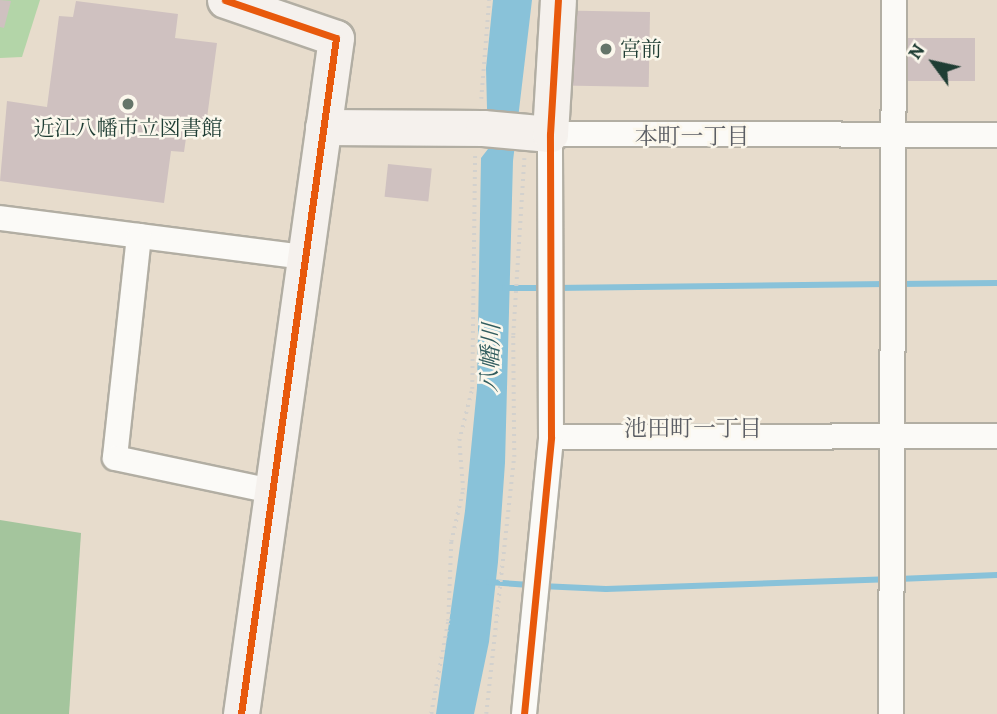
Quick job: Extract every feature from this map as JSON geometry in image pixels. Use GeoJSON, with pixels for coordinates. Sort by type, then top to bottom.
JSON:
{"type":"FeatureCollection","features":[{"type":"Feature","properties":{"kind":"street"},"geometry":{"type":"LineString","coordinates":[[225,0],[336,38],[241,714]]}},
{"type":"Feature","properties":{"kind":"street"},"geometry":{"type":"LineString","coordinates":[[524,714],[551,437],[535,132],[558,0]]}},
{"type":"Feature","properties":{"kind":"street"},"geometry":{"type":"LineString","coordinates":[[891,714],[894,0]]}},
{"type":"Feature","properties":{"kind":"street"},"geometry":{"type":"LineString","coordinates":[[323,127],[480,127],[535,132],[997,135]]}},
{"type":"Feature","properties":{"kind":"street"},"geometry":{"type":"LineString","coordinates":[[0,218],[305,257]]}},
{"type":"Feature","properties":{"kind":"street"},"geometry":{"type":"LineString","coordinates":[[139,236],[115,458],[272,491]]}},
{"type":"Feature","properties":{"kind":"street"},"geometry":{"type":"LineString","coordinates":[[551,437],[997,436]]}},
{"type":"Feature","properties":{"kind":"path"},"geometry":{"type":"LineString","coordinates":[[431,714],[448,621],[451,542],[463,491],[459,441],[472,388],[480,127],[489,0]]}},
{"type":"Feature","properties":{"kind":"path"},"geometry":{"type":"LineString","coordinates":[[486,714],[514,457],[513,335],[521,184]]}},
{"type":"Feature","properties":{"kind":"green space"},"geometry":{"type":"Polygon","coordinates":[[[0,0],[40,0],[22,57],[0,58],[0,0]]]}},
{"type":"Feature","properties":{"kind":"green space"},"geometry":{"type":"Polygon","coordinates":[[[0,520],[81,533],[69,714],[0,714],[0,520]]]}},
{"type":"Feature","properties":{"kind":"water","name":"八幡川"},"geometry":{"type":"Polygon","coordinates":[[[493,0],[532,0],[513,161],[505,463],[498,562],[489,642],[474,714],[436,714],[465,511],[477,388],[481,158],[488,149],[486,68],[493,0]]]}},
{"type":"Feature","properties":{"kind":"building"},"geometry":{"type":"Polygon","coordinates":[[[0,0],[11,1],[4,28],[0,27],[0,0]]]}},
{"type":"Feature","properties":{"kind":"building","name":"近江八幡市立図書館"},"geometry":{"type":"Polygon","coordinates":[[[76,1],[178,14],[175,38],[217,43],[205,133],[187,131],[184,152],[171,151],[164,203],[0,181],[7,101],[47,107],[59,16],[73,17],[76,1]]]}},
{"type":"Feature","properties":{"kind":"building","name":"宮前"},"geometry":{"type":"Polygon","coordinates":[[[564,10],[650,12],[649,87],[563,85],[564,10]]]}},
{"type":"Feature","properties":{"kind":"building"},"geometry":{"type":"Polygon","coordinates":[[[906,38],[975,38],[975,81],[906,81],[906,38]]]}},
{"type":"Feature","properties":{"kind":"building"},"geometry":{"type":"Polygon","coordinates":[[[388,164],[432,169],[428,201],[385,197],[388,164]]]}},
{"type":"Feature","properties":{"kind":"waterway"},"geometry":{"type":"LineString","coordinates":[[897,284],[997,283]]}},
{"type":"Feature","properties":{"kind":"waterway"},"geometry":{"type":"LineString","coordinates":[[554,288],[887,284]]}},
{"type":"Feature","properties":{"kind":"waterway"},"geometry":{"type":"LineString","coordinates":[[505,288],[544,288]]}},
{"type":"Feature","properties":{"kind":"waterway"},"geometry":{"type":"LineString","coordinates":[[898,579],[997,575]]}},
{"type":"Feature","properties":{"kind":"waterway"},"geometry":{"type":"LineString","coordinates":[[541,586],[606,589],[887,579]]}},
{"type":"Feature","properties":{"kind":"waterway"},"geometry":{"type":"LineString","coordinates":[[489,582],[530,585]]}},
{"type":"Feature","properties":{"kind":"cycle path"},"geometry":{"type":"LineString","coordinates":[[225,0],[336,38],[241,714]]}},
{"type":"Feature","properties":{"kind":"cycle path"},"geometry":{"type":"LineString","coordinates":[[524,714],[551,437],[550,134],[558,0]]}},
{"type":"Feature","properties":{"kind":"place","name":"宮前"},"geometry":{"type":"Point","coordinates":[606,49]}},
{"type":"Feature","properties":{"kind":"place","name":"近江八幡市立図書館"},"geometry":{"type":"Point","coordinates":[128,104]}},
{"type":"Feature","properties":{"kind":"district","name":"本町一丁目"},"geometry":{"type":"Point","coordinates":[692,137]}},
{"type":"Feature","properties":{"kind":"district","name":"池田町一丁目"},"geometry":{"type":"Point","coordinates":[693,429]}}]}
